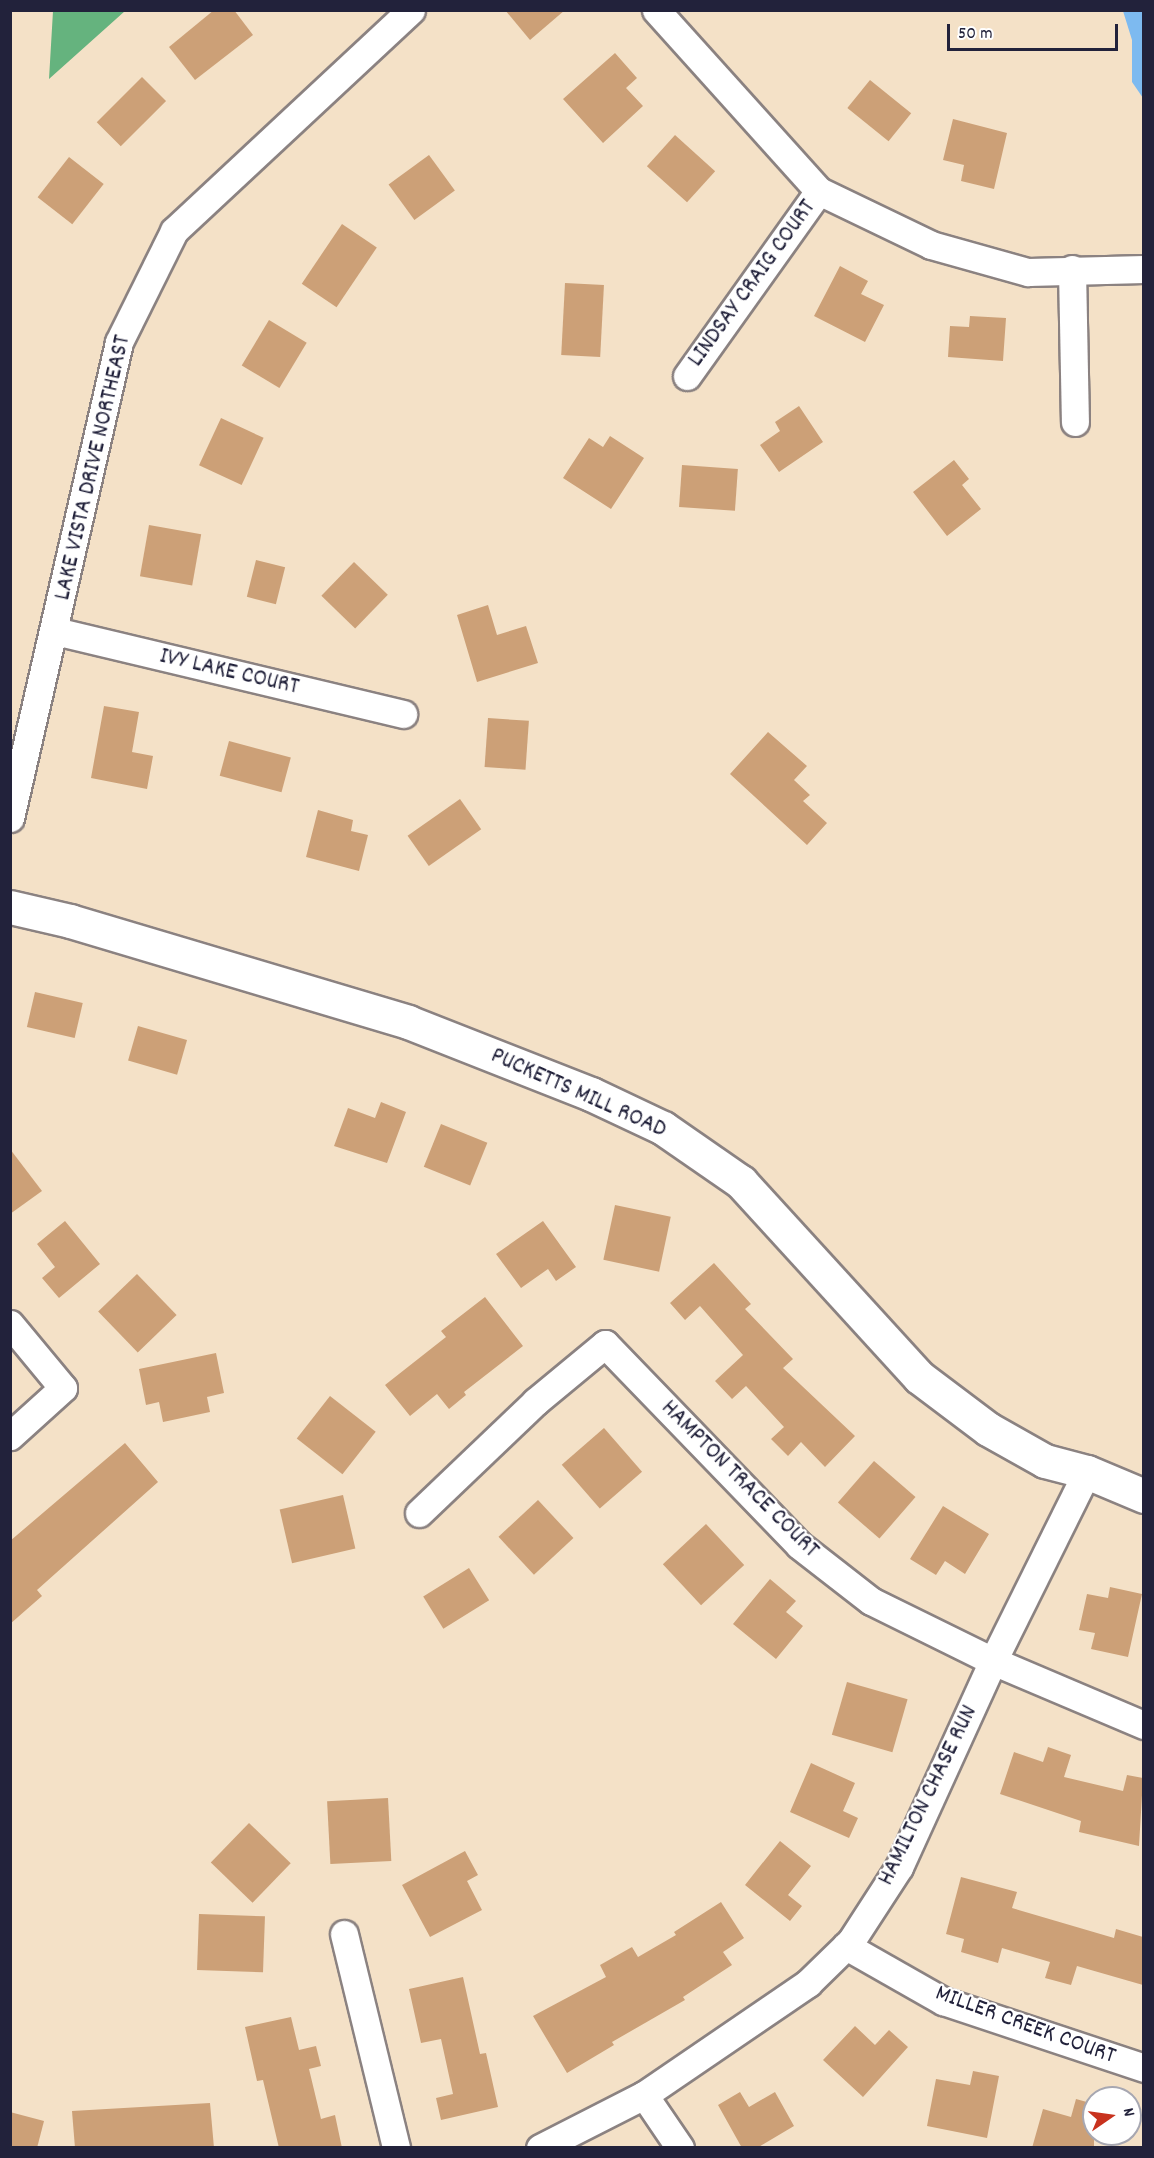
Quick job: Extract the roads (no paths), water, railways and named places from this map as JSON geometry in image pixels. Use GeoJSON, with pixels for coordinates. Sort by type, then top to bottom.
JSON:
{"type":"FeatureCollection","features":[{"type":"Feature","properties":{"kind":"street","name":"LAKE VISTA DRIVE NORTHEAST"},"geometry":{"type":"LineString","coordinates":[[10,818],[55,631],[119,342],[174,231],[411,10]]}},
{"type":"Feature","properties":{"kind":"street"},"geometry":{"type":"LineString","coordinates":[[656,10],[819,191],[931,245],[1028,272],[1143,268]]}},
{"type":"Feature","properties":{"kind":"street","name":"LINDSAY CRAIG COURT"},"geometry":{"type":"LineString","coordinates":[[687,376],[819,191]]}},
{"type":"Feature","properties":{"kind":"street"},"geometry":{"type":"LineString","coordinates":[[1072,269],[1074,422]]}},
{"type":"Feature","properties":{"kind":"street","name":"IVY LAKE COURT"},"geometry":{"type":"LineString","coordinates":[[55,631],[403,714]]}},
{"type":"Feature","properties":{"kind":"street","name":"PUCKETTS MILL ROAD"},"geometry":{"type":"LineString","coordinates":[[10,908],[70,921],[408,1022],[591,1094],[663,1128],[741,1182],[919,1377],[988,1429],[1045,1461],[1087,1472],[1143,1496]]}},
{"type":"Feature","properties":{"kind":"street"},"geometry":{"type":"LineString","coordinates":[[10,1324],[63,1388],[10,1436]]}},
{"type":"Feature","properties":{"kind":"street","name":"HAMPTON TRACE COURT"},"geometry":{"type":"LineString","coordinates":[[419,1513],[536,1402],[605,1344],[799,1545],[871,1601],[993,1661],[1143,1725]]}},
{"type":"Feature","properties":{"kind":"street","name":"HAMILTON CHASE RUN"},"geometry":{"type":"LineString","coordinates":[[540,2148],[644,2095],[808,1983],[846,1946],[899,1867],[993,1661],[1087,1472]]}},
{"type":"Feature","properties":{"kind":"street"},"geometry":{"type":"LineString","coordinates":[[344,1934],[396,2148]]}},
{"type":"Feature","properties":{"kind":"street","name":"MILLER CREEK COURT"},"geometry":{"type":"LineString","coordinates":[[846,1946],[943,2001],[1143,2068]]}},
{"type":"Feature","properties":{"kind":"street"},"geometry":{"type":"LineString","coordinates":[[644,2095],[680,2148]]}},
{"type":"Feature","properties":{"kind":"water"},"geometry":{"type":"Polygon","coordinates":[[[1123,11],[1143,11],[1143,98],[1132,82],[1132,40],[1123,11]]]}}]}
